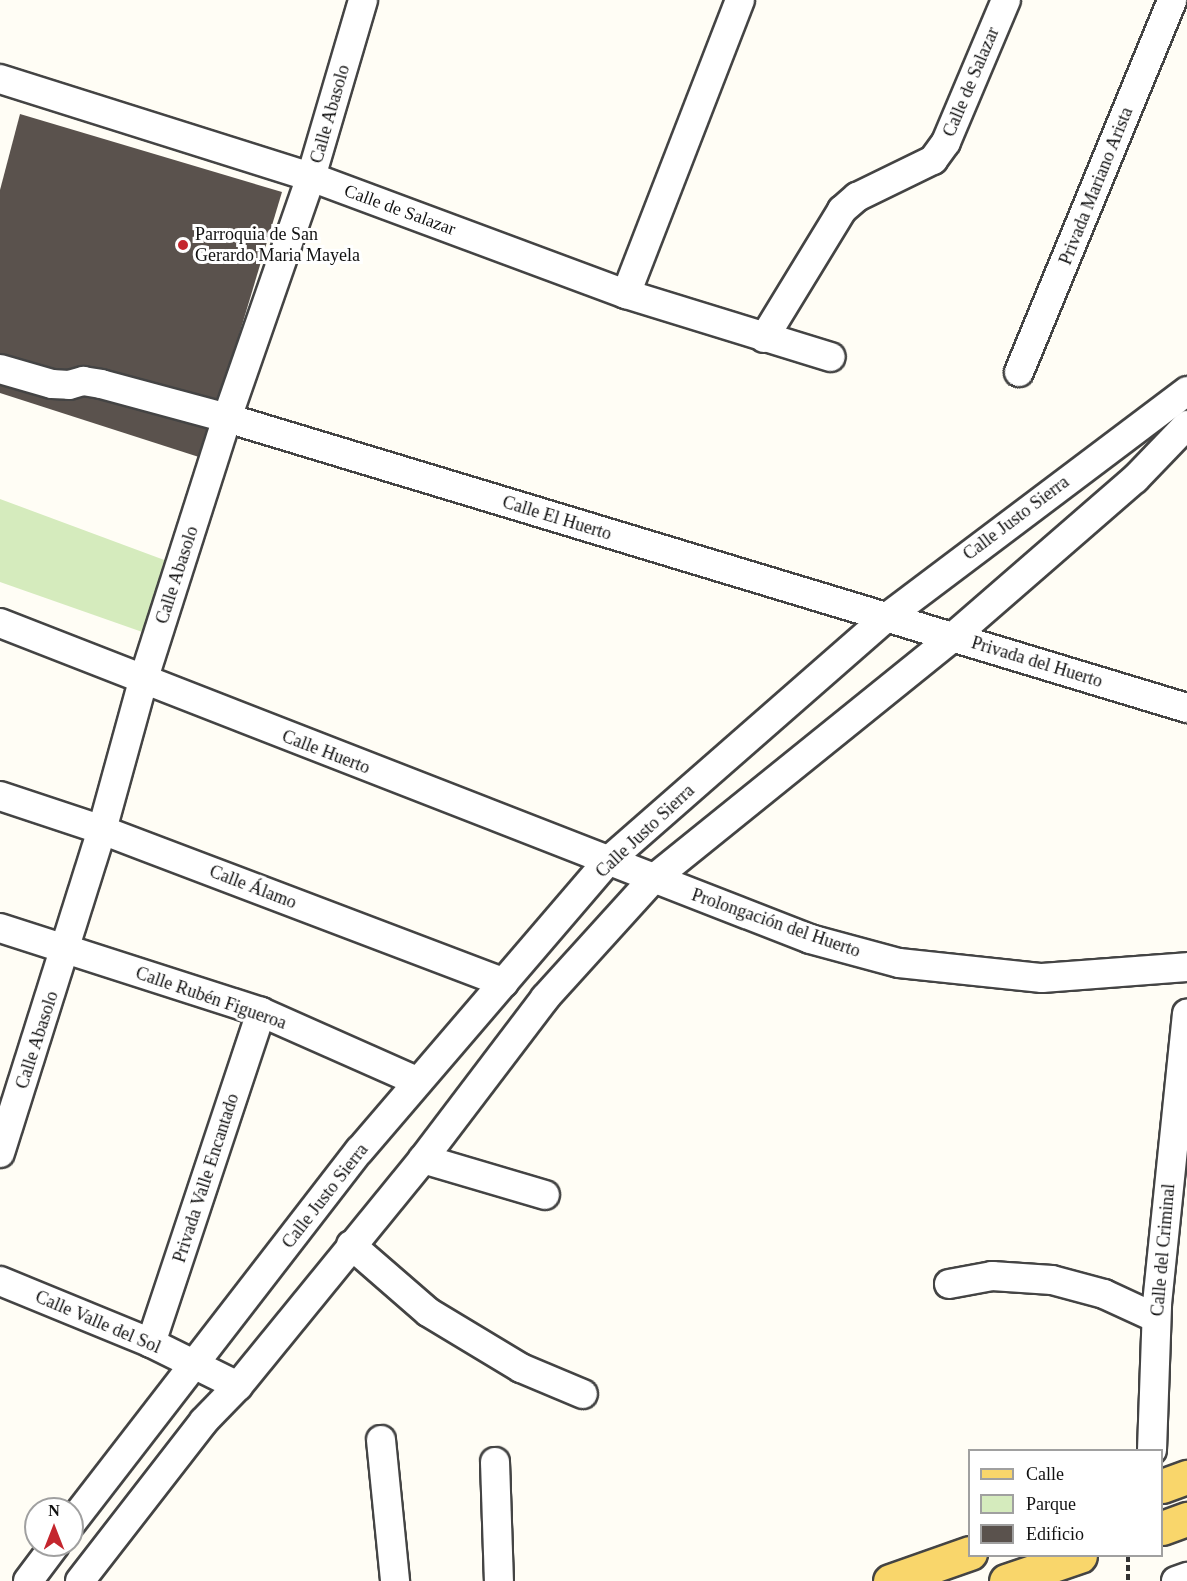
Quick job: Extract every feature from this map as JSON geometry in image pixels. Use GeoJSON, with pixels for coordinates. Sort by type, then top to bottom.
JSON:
{"type":"FeatureCollection","features":[{"type":"Feature","properties":{"kind":"main road"},"geometry":{"type":"LineString","coordinates":[[1163,1485],[1187,1478]]}},
{"type":"Feature","properties":{"kind":"main road"},"geometry":{"type":"LineString","coordinates":[[1163,1526],[1187,1519]]}},
{"type":"Feature","properties":{"kind":"main road"},"geometry":{"type":"LineString","coordinates":[[890,1581],[968,1553]]}},
{"type":"Feature","properties":{"kind":"main road"},"geometry":{"type":"LineString","coordinates":[[1006,1581],[1045,1575],[1078,1557]]}},
{"type":"Feature","properties":{"kind":"street","name":"Calle Abasolo"},"geometry":{"type":"LineString","coordinates":[[0,1153],[66,949],[143,681],[227,418],[311,177],[363,0]]}},
{"type":"Feature","properties":{"kind":"street"},"geometry":{"type":"LineString","coordinates":[[626,294],[740,0]]}},
{"type":"Feature","properties":{"kind":"street","name":"Calle de Salazar"},"geometry":{"type":"LineString","coordinates":[[764,338],[842,210],[857,197],[933,160],[946,142],[1006,0]]}},
{"type":"Feature","properties":{"kind":"street","name":"Privada Mariano Arista"},"geometry":{"type":"LineString","coordinates":[[1019,372],[1172,0]]}},
{"type":"Feature","properties":{"kind":"street","name":"Calle de Salazar"},"geometry":{"type":"LineString","coordinates":[[0,79],[311,177],[626,294],[831,357]]}},
{"type":"Feature","properties":{"kind":"street","name":"Calle El Huerto"},"geometry":{"type":"LineString","coordinates":[[0,369],[52,384],[69,385],[83,381],[101,384],[227,418],[886,618]]}},
{"type":"Feature","properties":{"kind":"street","name":"Calle Justo Sierra"},"geometry":{"type":"LineString","coordinates":[[84,1507],[417,1081],[608,861],[886,618],[1187,391]]}},
{"type":"Feature","properties":{"kind":"street"},"geometry":{"type":"LineString","coordinates":[[80,1581],[204,1421],[237,1386],[423,1159],[545,998],[652,880],[953,637],[1135,479],[1187,425]]}},
{"type":"Feature","properties":{"kind":"street","name":"Privada del Huerto"},"geometry":{"type":"LineString","coordinates":[[886,618],[1187,708]]}},
{"type":"Feature","properties":{"kind":"street","name":"Calle Huerto"},"geometry":{"type":"LineString","coordinates":[[0,623],[652,880]]}},
{"type":"Feature","properties":{"kind":"street","name":"Calle Álamo"},"geometry":{"type":"LineString","coordinates":[[0,796],[102,830],[504,983]]}},
{"type":"Feature","properties":{"kind":"street","name":"Prolongación del Huerto"},"geometry":{"type":"LineString","coordinates":[[652,880],[810,939],[899,963],[1042,978],[1187,968]]}},
{"type":"Feature","properties":{"kind":"street","name":"Calle Rubén Figueroa"},"geometry":{"type":"LineString","coordinates":[[0,928],[261,1012],[417,1081]]}},
{"type":"Feature","properties":{"kind":"street","name":"Privada Valle Encantado"},"geometry":{"type":"LineString","coordinates":[[151,1343],[261,1012]]}},
{"type":"Feature","properties":{"kind":"street","name":"Calle del Criminal"},"geometry":{"type":"LineString","coordinates":[[1152,1449],[1156,1318],[1187,1014]]}},
{"type":"Feature","properties":{"kind":"street"},"geometry":{"type":"LineString","coordinates":[[423,1159],[545,1195]]}},
{"type":"Feature","properties":{"kind":"street"},"geometry":{"type":"LineString","coordinates":[[351,1245],[428,1312],[521,1368],[583,1394]]}},
{"type":"Feature","properties":{"kind":"street"},"geometry":{"type":"LineString","coordinates":[[949,1284],[992,1276],[1052,1280],[1104,1294],[1156,1318]]}},
{"type":"Feature","properties":{"kind":"street","name":"Calle Valle del Sol"},"geometry":{"type":"LineString","coordinates":[[0,1281],[196,1364]]}},
{"type":"Feature","properties":{"kind":"street"},"geometry":{"type":"LineString","coordinates":[[196,1364],[237,1386]]}},
{"type":"Feature","properties":{"kind":"street"},"geometry":{"type":"LineString","coordinates":[[381,1440],[395,1581]]}},
{"type":"Feature","properties":{"kind":"street"},"geometry":{"type":"LineString","coordinates":[[495,1462],[499,1581]]}},
{"type":"Feature","properties":{"kind":"street"},"geometry":{"type":"LineString","coordinates":[[28,1581],[47,1557]]}},
{"type":"Feature","properties":{"kind":"street"},"geometry":{"type":"LineString","coordinates":[[1176,1581],[1187,1577]]}},
{"type":"Feature","properties":{"kind":"path"},"geometry":{"type":"LineString","coordinates":[[1128,1557],[1128,1581]]}},
{"type":"Feature","properties":{"kind":"green space"},"geometry":{"type":"Polygon","coordinates":[[[0,499],[167,561],[148,634],[0,582],[0,499]]]}},
{"type":"Feature","properties":{"kind":"building"},"geometry":{"type":"Polygon","coordinates":[[[20,114],[282,192],[202,458],[0,393],[0,190],[20,114]]]}},
{"type":"Feature","properties":{"kind":"place","name":"Parroquia de San Gerardo Maria Mayela"},"geometry":{"type":"Point","coordinates":[183,245]}}]}
